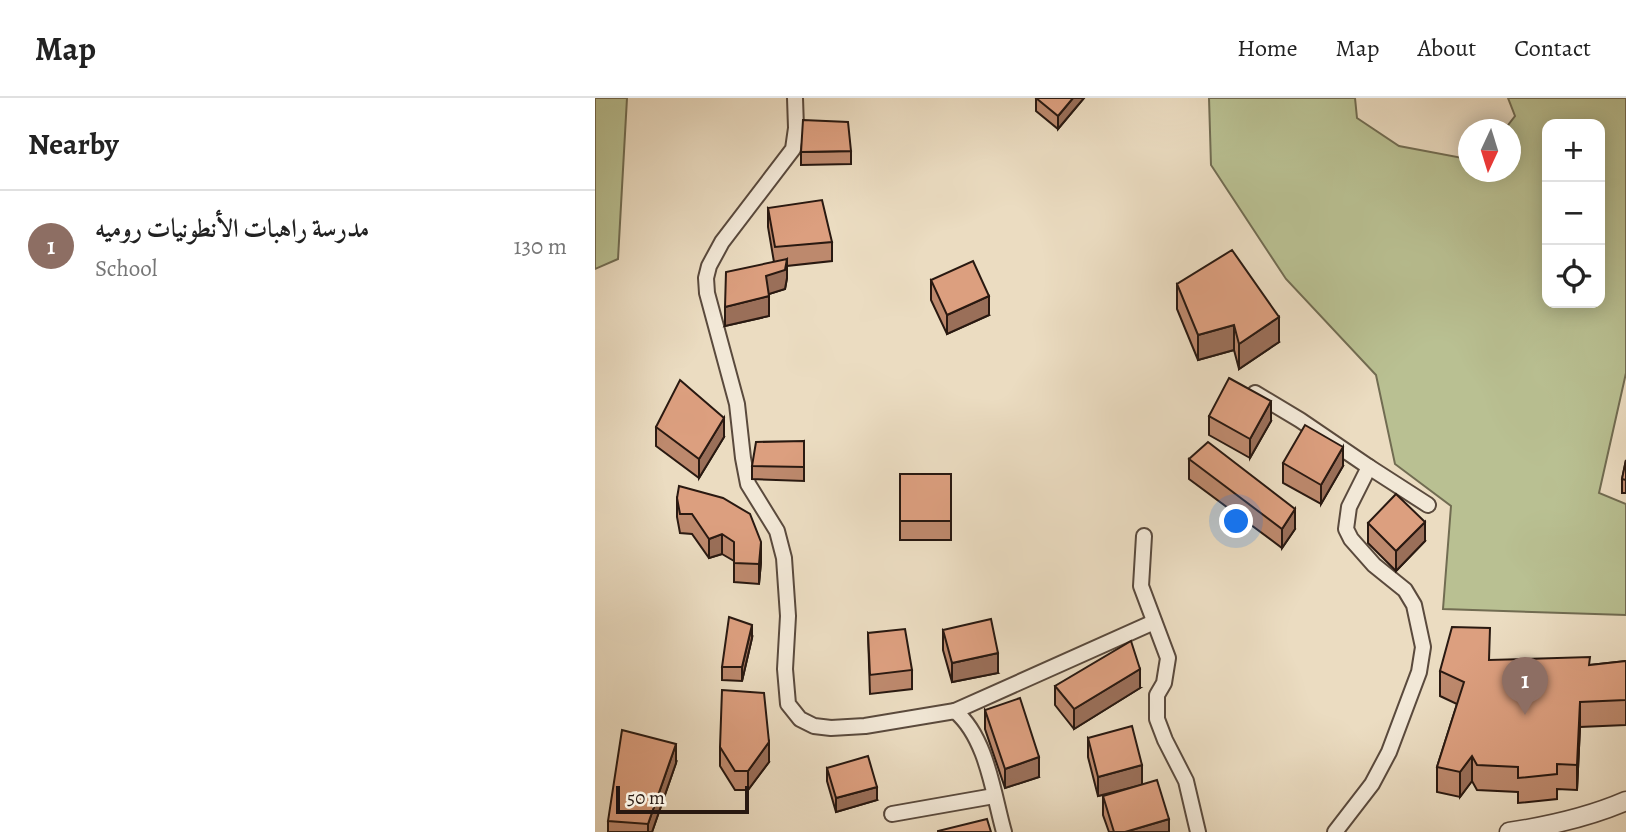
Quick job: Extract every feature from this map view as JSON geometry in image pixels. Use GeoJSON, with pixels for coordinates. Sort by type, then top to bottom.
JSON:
{"type":"FeatureCollection","features":[{"type":"Feature","properties":{"kind":"street"},"geometry":{"type":"LineString","coordinates":[[795,98],[796,128],[793,149],[722,242],[709,266],[706,278],[707,293],[737,404],[748,484],[777,531],[784,558],[788,616],[785,669],[788,704],[800,719],[814,726],[831,728],[865,726],[955,711],[1154,622]]}},
{"type":"Feature","properties":{"kind":"street"},"geometry":{"type":"LineString","coordinates":[[1244,387],[1300,420],[1428,505]]}},
{"type":"Feature","properties":{"kind":"street"},"geometry":{"type":"LineString","coordinates":[[1335,832],[1371,784],[1389,752],[1419,672],[1423,647],[1414,605],[1405,590],[1374,565],[1351,539],[1346,529],[1349,507],[1369,467]]}},
{"type":"Feature","properties":{"kind":"street"},"geometry":{"type":"LineString","coordinates":[[1144,536],[1141,586],[1168,658],[1164,683],[1157,695],[1157,719],[1186,781],[1198,832]]}},
{"type":"Feature","properties":{"kind":"street"},"geometry":{"type":"LineString","coordinates":[[955,711],[973,729],[1004,832]]}},
{"type":"Feature","properties":{"kind":"street"},"geometry":{"type":"LineString","coordinates":[[892,814],[994,796]]}},
{"type":"Feature","properties":{"kind":"street"},"geometry":{"type":"LineString","coordinates":[[1509,832],[1542,827],[1626,801]]}},
{"type":"Feature","properties":{"kind":"green space"},"geometry":{"type":"Polygon","coordinates":[[[595,98],[627,98],[618,259],[595,269],[595,98]]]}},
{"type":"Feature","properties":{"kind":"green space"},"geometry":{"type":"Polygon","coordinates":[[[1209,98],[1355,98],[1357,118],[1399,146],[1458,157],[1458,182],[1521,182],[1521,119],[1513,119],[1515,116],[1508,98],[1626,98],[1626,373],[1599,493],[1626,504],[1626,615],[1443,609],[1451,506],[1395,464],[1376,375],[1286,279],[1211,165],[1209,98]]]}},
{"type":"Feature","properties":{"kind":"building"},"geometry":{"type":"Polygon","coordinates":[[[1036,98],[1073,98],[1058,116],[1036,98]]]}},
{"type":"Feature","properties":{"kind":"building"},"geometry":{"type":"Polygon","coordinates":[[[803,120],[848,122],[851,151],[801,152],[803,120]]]}},
{"type":"Feature","properties":{"kind":"building"},"geometry":{"type":"Polygon","coordinates":[[[822,200],[832,242],[775,247],[768,208],[822,200]]]}},
{"type":"Feature","properties":{"kind":"building"},"geometry":{"type":"Polygon","coordinates":[[[1232,250],[1279,317],[1239,344],[1234,325],[1198,335],[1177,284],[1232,250]]]}},
{"type":"Feature","properties":{"kind":"building"},"geometry":{"type":"Polygon","coordinates":[[[787,259],[785,270],[766,276],[769,296],[725,307],[726,272],[787,259]]]}},
{"type":"Feature","properties":{"kind":"building"},"geometry":{"type":"Polygon","coordinates":[[[973,261],[989,296],[947,315],[931,280],[973,261]]]}},
{"type":"Feature","properties":{"kind":"building"},"geometry":{"type":"Polygon","coordinates":[[[1229,378],[1271,401],[1250,439],[1209,416],[1229,378]]]}},
{"type":"Feature","properties":{"kind":"building"},"geometry":{"type":"Polygon","coordinates":[[[680,380],[724,418],[699,459],[656,427],[680,380]]]}},
{"type":"Feature","properties":{"kind":"building"},"geometry":{"type":"Polygon","coordinates":[[[1305,425],[1343,447],[1321,485],[1283,463],[1305,425]]]}},
{"type":"Feature","properties":{"kind":"building"},"geometry":{"type":"Polygon","coordinates":[[[804,441],[804,467],[752,466],[756,442],[804,441]]]}},
{"type":"Feature","properties":{"kind":"building"},"geometry":{"type":"Polygon","coordinates":[[[1208,442],[1295,509],[1282,529],[1189,459],[1208,442]]]}},
{"type":"Feature","properties":{"kind":"building"},"geometry":{"type":"Polygon","coordinates":[[[1626,460],[1626,480],[1622,479],[1626,460]]]}},
{"type":"Feature","properties":{"kind":"building"},"geometry":{"type":"Polygon","coordinates":[[[900,474],[951,474],[951,521],[900,521],[900,474]]]}},
{"type":"Feature","properties":{"kind":"building"},"geometry":{"type":"Polygon","coordinates":[[[679,486],[723,498],[750,514],[761,542],[759,564],[734,563],[734,542],[722,534],[709,539],[692,514],[680,514],[677,498],[679,486]]]}},
{"type":"Feature","properties":{"kind":"building"},"geometry":{"type":"Polygon","coordinates":[[[1396,494],[1425,522],[1396,551],[1368,523],[1396,494]]]}},
{"type":"Feature","properties":{"kind":"building"},"geometry":{"type":"Polygon","coordinates":[[[729,617],[752,625],[742,667],[722,667],[729,617]]]}},
{"type":"Feature","properties":{"kind":"building"},"geometry":{"type":"Polygon","coordinates":[[[991,619],[998,653],[952,663],[943,630],[991,619]]]}},
{"type":"Feature","properties":{"kind":"building"},"geometry":{"type":"Polygon","coordinates":[[[1452,627],[1490,628],[1489,660],[1590,657],[1589,665],[1626,661],[1626,700],[1580,702],[1577,765],[1557,764],[1557,774],[1518,778],[1518,767],[1477,765],[1472,756],[1460,772],[1437,767],[1464,682],[1440,671],[1452,627]]]}},
{"type":"Feature","properties":{"kind":"building"},"geometry":{"type":"Polygon","coordinates":[[[905,629],[912,670],[870,675],[868,633],[905,629]]]}},
{"type":"Feature","properties":{"kind":"building"},"geometry":{"type":"Polygon","coordinates":[[[1131,641],[1140,669],[1074,709],[1055,686],[1131,641]]]}},
{"type":"Feature","properties":{"kind":"building"},"geometry":{"type":"Polygon","coordinates":[[[722,690],[764,693],[769,742],[748,771],[735,771],[720,747],[722,690]]]}},
{"type":"Feature","properties":{"kind":"building"},"geometry":{"type":"Polygon","coordinates":[[[1020,698],[1039,757],[1005,769],[985,710],[1020,698]]]}},
{"type":"Feature","properties":{"kind":"building"},"geometry":{"type":"Polygon","coordinates":[[[1132,726],[1142,765],[1098,777],[1088,738],[1132,726]]]}},
{"type":"Feature","properties":{"kind":"building"},"geometry":{"type":"Polygon","coordinates":[[[622,730],[676,744],[648,824],[608,821],[622,730]]]}},
{"type":"Feature","properties":{"kind":"building"},"geometry":{"type":"Polygon","coordinates":[[[868,756],[877,787],[836,798],[827,768],[868,756]]]}},
{"type":"Feature","properties":{"kind":"building"},"geometry":{"type":"Polygon","coordinates":[[[1157,780],[1169,819],[1125,832],[1114,832],[1103,796],[1157,780]]]}},
{"type":"Feature","properties":{"kind":"building"},"geometry":{"type":"Polygon","coordinates":[[[987,819],[991,832],[938,832],[938,831],[987,819]]]}},
{"type":"Feature","properties":{"kind":"place","name":"مدرسة راهبات الأنطونيات روميه"},"geometry":{"type":"Point","coordinates":[1525,715]}}]}
